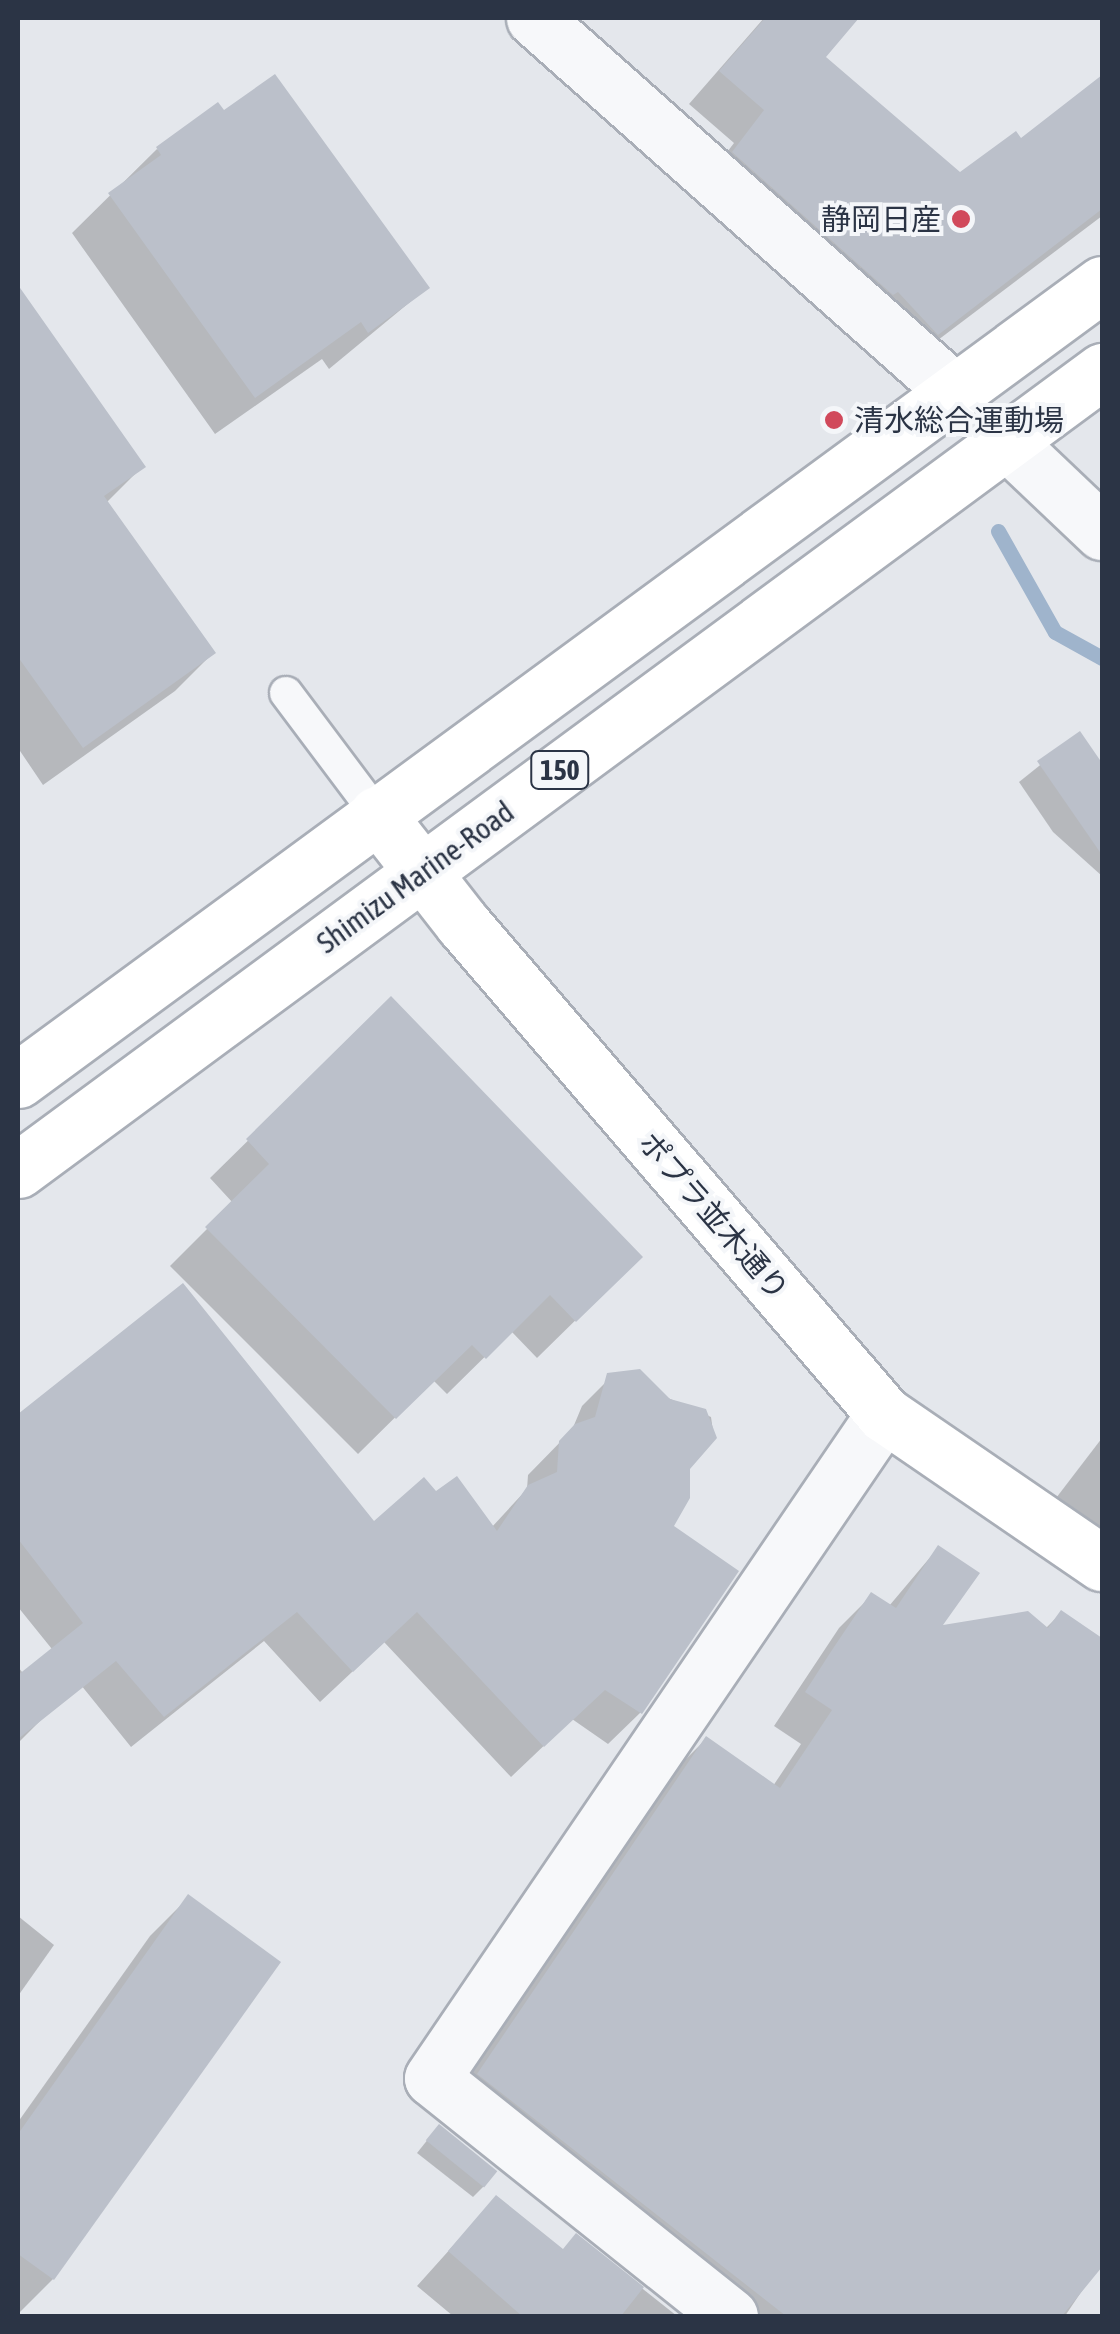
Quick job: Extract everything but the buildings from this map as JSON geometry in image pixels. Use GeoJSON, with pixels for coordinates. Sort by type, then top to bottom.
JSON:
{"type":"FeatureCollection","features":[{"type":"Feature","properties":{"kind":"main road","name":"150"},"geometry":{"type":"LineString","coordinates":[[18,1080],[1102,284]]}},
{"type":"Feature","properties":{"kind":"main road","name":"Shimizu Marine-Road"},"geometry":{"type":"LineString","coordinates":[[18,1170],[1102,372]]}},
{"type":"Feature","properties":{"kind":"main road","name":"ポプラ並木通り"},"geometry":{"type":"LineString","coordinates":[[376,814],[420,872],[884,1414],[1102,1562]]}},
{"type":"Feature","properties":{"kind":"street"},"geometry":{"type":"LineString","coordinates":[[534,18],[955,392]]}},
{"type":"Feature","properties":{"kind":"street"},"geometry":{"type":"LineString","coordinates":[[1007,442],[1102,532]]}},
{"type":"Feature","properties":{"kind":"street"},"geometry":{"type":"LineString","coordinates":[[730,2316],[432,2078],[884,1414]]}},
{"type":"Feature","properties":{"kind":"lane"},"geometry":{"type":"LineString","coordinates":[[286,693],[376,814]]}},
{"type":"Feature","properties":{"kind":"waterway"},"geometry":{"type":"LineString","coordinates":[[998,531],[1055,632],[1102,658]]}},
{"type":"Feature","properties":{"kind":"place","name":"静岡日産"},"geometry":{"type":"Point","coordinates":[961,219]}},
{"type":"Feature","properties":{"kind":"place","name":"清水総合運動場"},"geometry":{"type":"Point","coordinates":[834,420]}}]}
